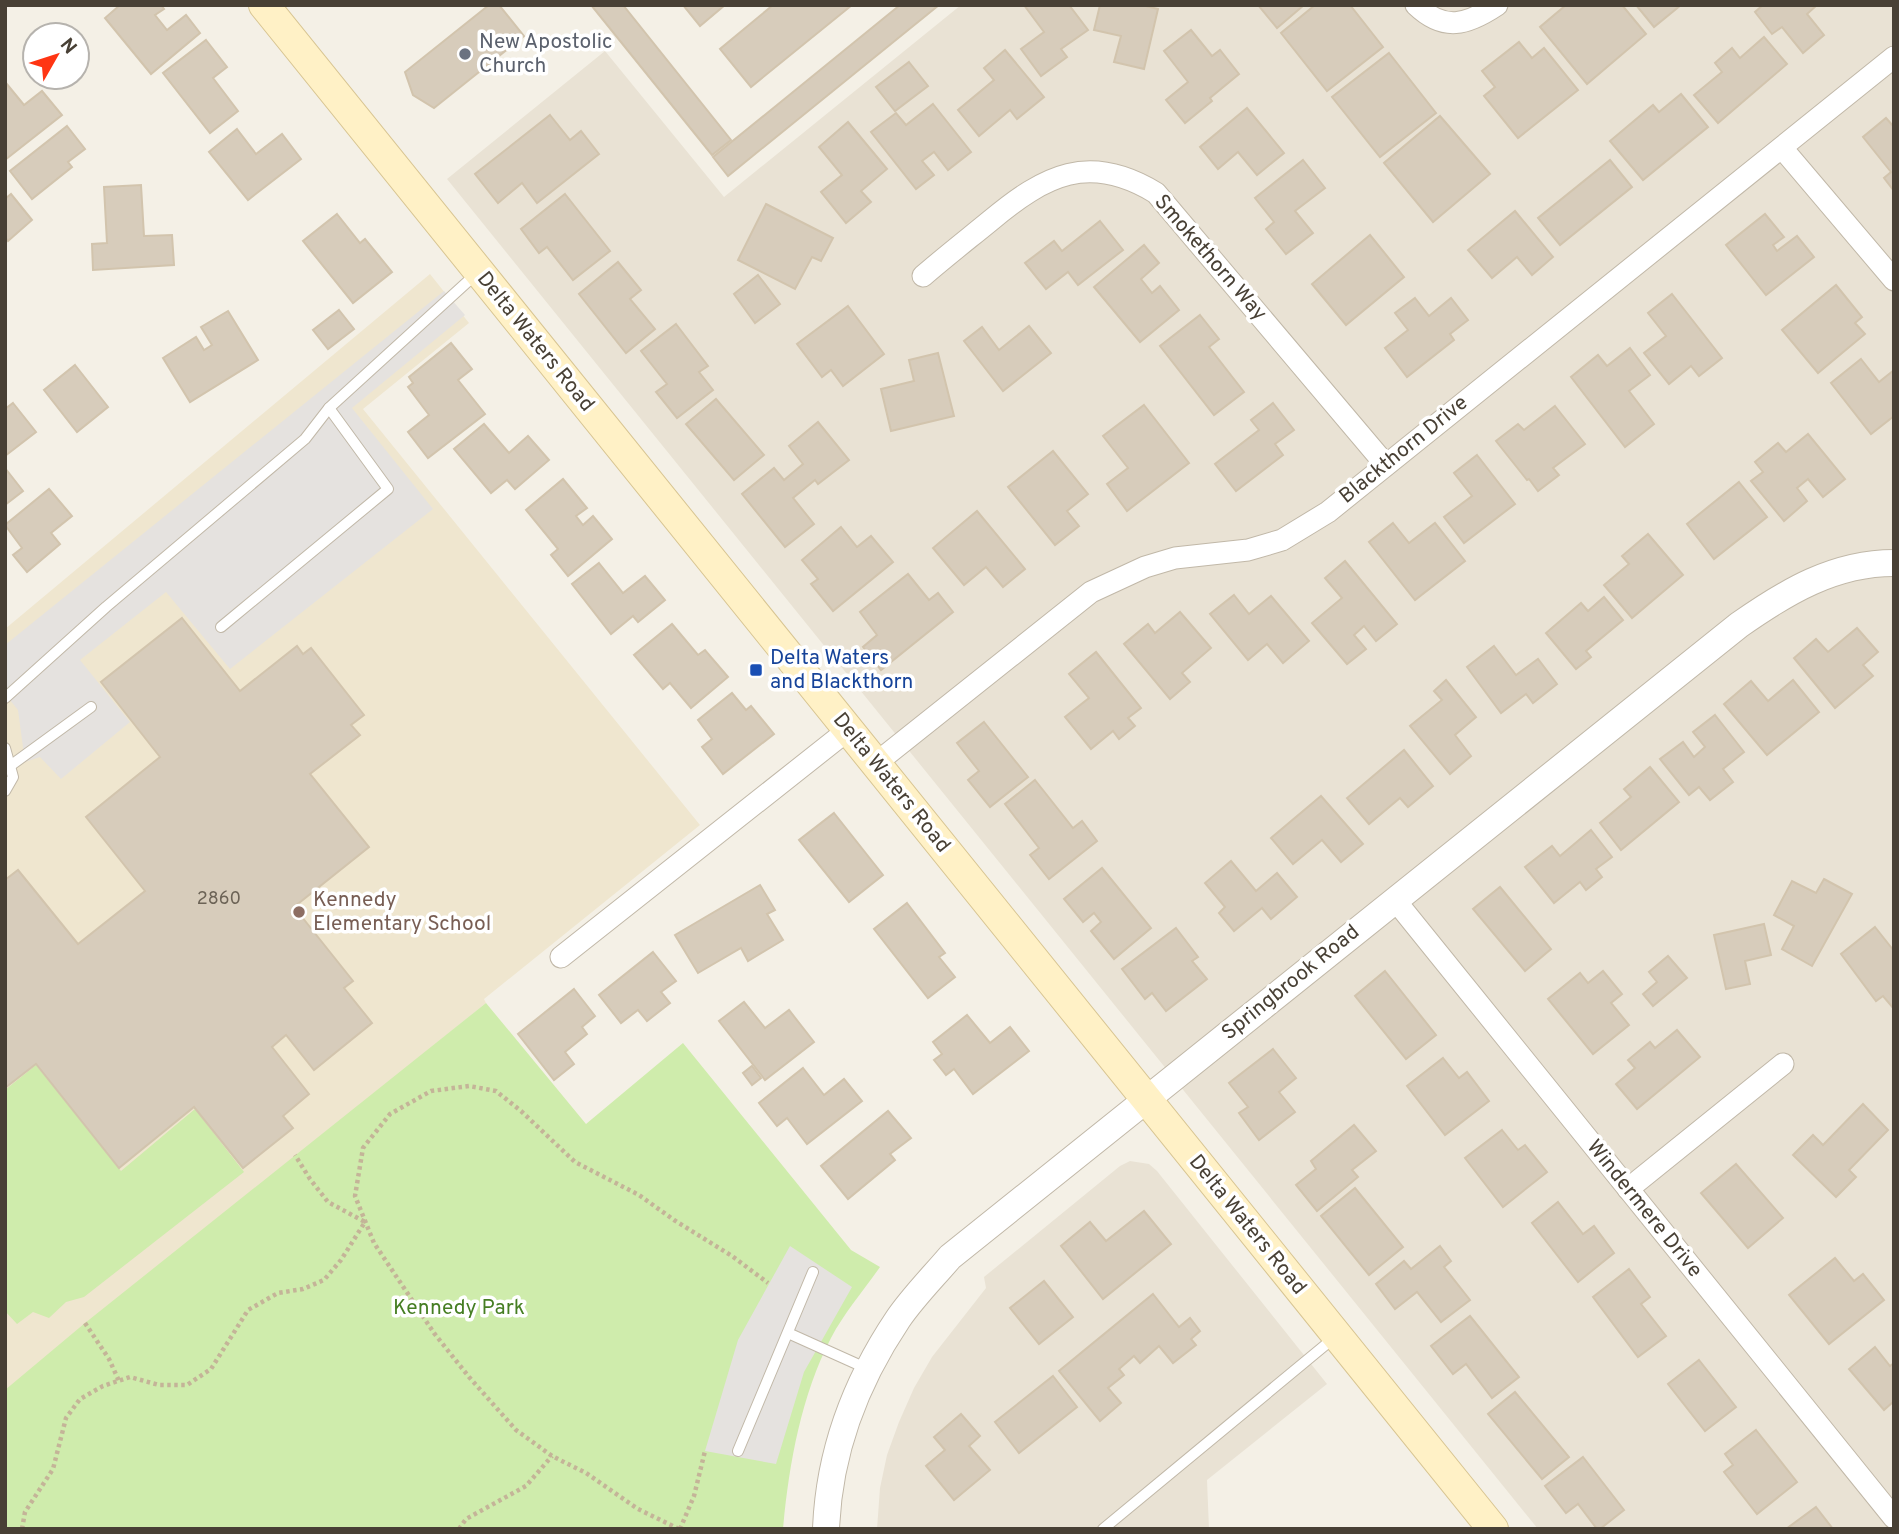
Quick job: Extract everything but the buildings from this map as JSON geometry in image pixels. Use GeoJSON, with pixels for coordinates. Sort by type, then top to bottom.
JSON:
{"type":"FeatureCollection","features":[{"type":"Feature","properties":{"kind":"main road","name":"Delta Waters Road"},"geometry":{"type":"LineString","coordinates":[[264,5],[1493,1529]]}},
{"type":"Feature","properties":{"kind":"street"},"geometry":{"type":"LineString","coordinates":[[1416,5],[1429,18],[1447,23],[1468,21],[1497,5]]}},
{"type":"Feature","properties":{"kind":"street","name":"Blackthorn Drive"},"geometry":{"type":"LineString","coordinates":[[875,764],[1091,592],[1146,567],[1175,558],[1248,550],[1282,540],[1328,512],[1894,57]]}},
{"type":"Feature","properties":{"kind":"street"},"geometry":{"type":"LineString","coordinates":[[1782,148],[1894,280]]}},
{"type":"Feature","properties":{"kind":"street","name":"Smokethorn Way"},"geometry":{"type":"LineString","coordinates":[[923,276],[1020,196],[1045,181],[1068,173],[1091,172],[1135,180],[1156,193],[1385,464]]}},
{"type":"Feature","properties":{"kind":"street","name":"Springbrook Road"},"geometry":{"type":"LineString","coordinates":[[825,1529],[827,1501],[841,1433],[868,1369],[899,1316],[950,1257],[1739,625],[1782,595],[1825,574],[1875,563],[1894,563]]}},
{"type":"Feature","properties":{"kind":"street"},"geometry":{"type":"LineString","coordinates":[[561,957],[848,730]]}},
{"type":"Feature","properties":{"kind":"street","name":"Windermere Drive"},"geometry":{"type":"LineString","coordinates":[[1395,900],[1894,1518]]}},
{"type":"Feature","properties":{"kind":"street"},"geometry":{"type":"LineString","coordinates":[[1629,1189],[1783,1065]]}},
{"type":"Feature","properties":{"kind":"lane"},"geometry":{"type":"LineString","coordinates":[[5,698],[106,607],[305,439],[329,408],[479,272]]}},
{"type":"Feature","properties":{"kind":"lane"},"geometry":{"type":"LineString","coordinates":[[221,627],[388,489],[329,408]]}},
{"type":"Feature","properties":{"kind":"lane"},"geometry":{"type":"LineString","coordinates":[[10,766],[91,707]]}},
{"type":"Feature","properties":{"kind":"lane"},"geometry":{"type":"LineString","coordinates":[[5,747],[13,777],[5,791]]}},
{"type":"Feature","properties":{"kind":"lane"},"geometry":{"type":"LineString","coordinates":[[738,1451],[813,1272]]}},
{"type":"Feature","properties":{"kind":"lane"},"geometry":{"type":"LineString","coordinates":[[788,1333],[868,1369]]}},
{"type":"Feature","properties":{"kind":"lane"},"geometry":{"type":"LineString","coordinates":[[1103,1529],[1337,1336]]}},
{"type":"Feature","properties":{"kind":"path"},"geometry":{"type":"LineString","coordinates":[[705,1451],[694,1496],[680,1529],[638,1508],[586,1474],[552,1457],[516,1430],[434,1333],[374,1243],[355,1196],[363,1148],[390,1114],[430,1091],[469,1086],[496,1091],[575,1162],[639,1195],[768,1283]]}},
{"type":"Feature","properties":{"kind":"path"},"geometry":{"type":"LineString","coordinates":[[295,1155],[328,1202],[365,1222]]}},
{"type":"Feature","properties":{"kind":"path"},"geometry":{"type":"LineString","coordinates":[[22,1529],[25,1512],[53,1469],[66,1418],[80,1399],[103,1386],[130,1377],[159,1385],[187,1385],[211,1369],[248,1310],[278,1293],[303,1289],[324,1280],[341,1260],[365,1222]]}},
{"type":"Feature","properties":{"kind":"path"},"geometry":{"type":"LineString","coordinates":[[85,1323],[109,1359],[119,1381]]}},
{"type":"Feature","properties":{"kind":"path"},"geometry":{"type":"LineString","coordinates":[[459,1529],[466,1519],[526,1486],[552,1457]]}},
{"type":"Feature","properties":{"kind":"shaded area"},"geometry":{"type":"Polygon","coordinates":[[[961,5],[1894,5],[1894,1529],[1538,1529],[447,179],[605,51],[724,197],[961,5]]]}},
{"type":"Feature","properties":{"kind":"shaded area","name":"Kennedy Elementary School"},"geometry":{"type":"Polygon","coordinates":[[[430,274],[469,323],[363,409],[700,825],[484,999],[486,1003],[5,1393],[5,629],[430,274]]]}},
{"type":"Feature","properties":{"kind":"shaded area"},"geometry":{"type":"Polygon","coordinates":[[[444,291],[465,315],[352,408],[433,509],[230,669],[166,592],[80,660],[130,722],[61,779],[40,757],[25,762],[18,710],[5,694],[5,645],[444,291]]]}},
{"type":"Feature","properties":{"kind":"shaded area"},"geometry":{"type":"Polygon","coordinates":[[[1130,1161],[1149,1164],[1157,1171],[1327,1384],[1207,1480],[1209,1529],[877,1529],[880,1488],[887,1455],[899,1422],[932,1357],[986,1288],[984,1277],[1120,1166],[1130,1161]]]}},
{"type":"Feature","properties":{"kind":"shaded area"},"geometry":{"type":"Polygon","coordinates":[[[790,1246],[852,1287],[804,1372],[776,1464],[705,1451],[738,1340],[790,1246]]]}},
{"type":"Feature","properties":{"kind":"green space","name":"Kennedy Park"},"geometry":{"type":"Polygon","coordinates":[[[486,1003],[586,1124],[683,1043],[851,1250],[880,1267],[836,1329],[812,1383],[793,1455],[783,1529],[5,1529],[5,1390],[486,1003]]]}},
{"type":"Feature","properties":{"kind":"green space"},"geometry":{"type":"Polygon","coordinates":[[[36,1065],[121,1171],[195,1109],[244,1172],[84,1297],[66,1302],[49,1318],[33,1312],[17,1324],[5,1311],[5,1090],[36,1065]]]}},
{"type":"Feature","properties":{"kind":"place","name":"New Apostolic Church"},"geometry":{"type":"Point","coordinates":[465,54]}},
{"type":"Feature","properties":{"kind":"place","name":"Delta Waters and Blackthorn"},"geometry":{"type":"Point","coordinates":[756,670]}},
{"type":"Feature","properties":{"kind":"place","name":"Kennedy Elementary School"},"geometry":{"type":"Point","coordinates":[299,912]}}]}
